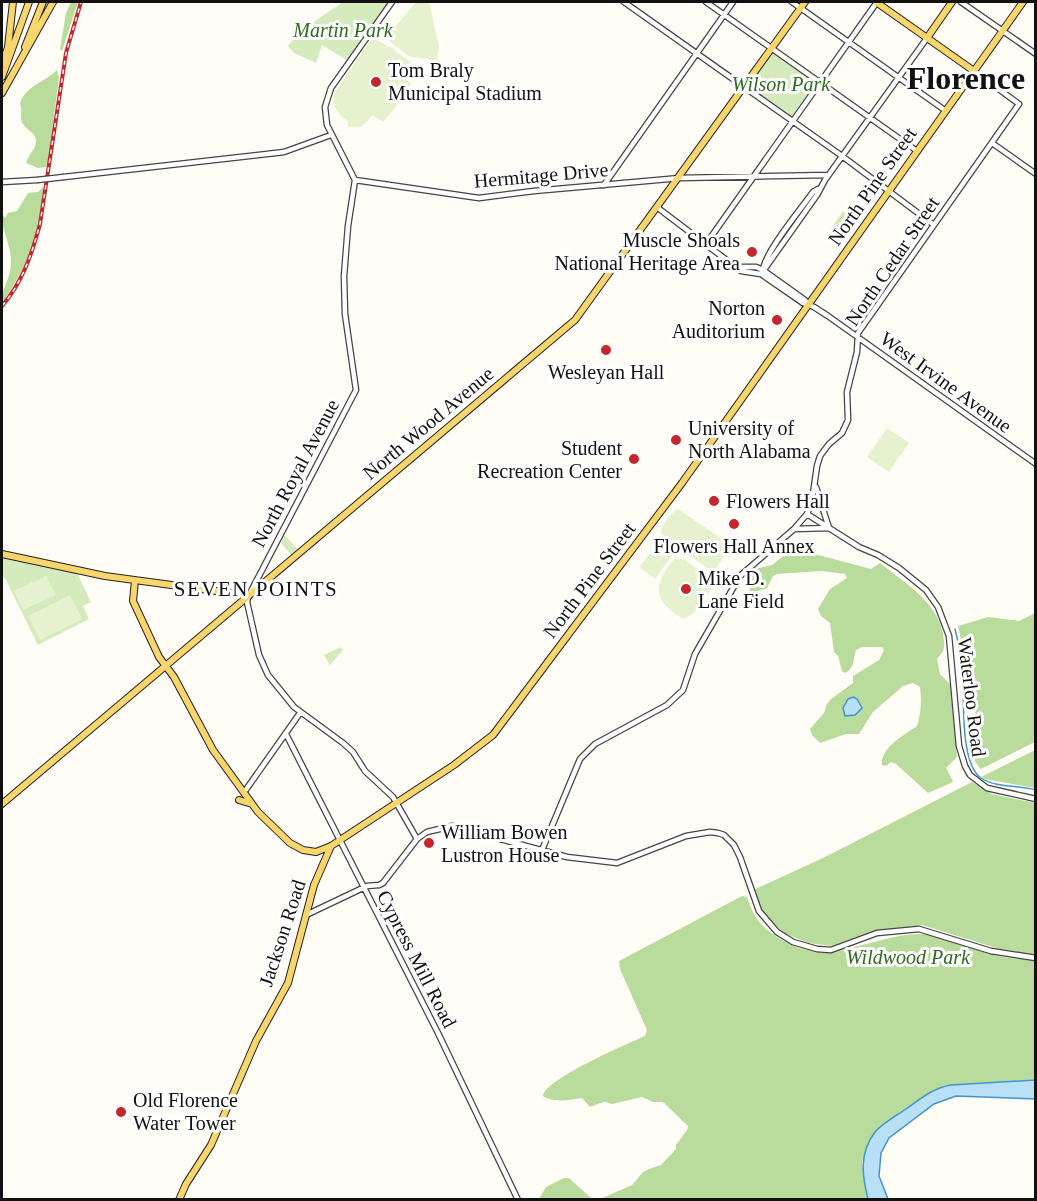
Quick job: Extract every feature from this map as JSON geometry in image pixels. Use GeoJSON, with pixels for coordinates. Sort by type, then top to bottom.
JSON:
{"type":"FeatureCollection","features":[{"type":"Feature","properties":{"kind":"main road"},"geometry":{"type":"LineString","coordinates":[[2,66],[8,47],[14,2]]}},
{"type":"Feature","properties":{"kind":"main road"},"geometry":{"type":"LineString","coordinates":[[2,77],[28,2]]}},
{"type":"Feature","properties":{"kind":"main road"},"geometry":{"type":"LineString","coordinates":[[7,85],[43,2]]}},
{"type":"Feature","properties":{"kind":"main road"},"geometry":{"type":"LineString","coordinates":[[2,93],[53,2]]}},
{"type":"Feature","properties":{"kind":"main road"},"geometry":{"type":"LineString","coordinates":[[876,2],[974,71]]}},
{"type":"Feature","properties":{"kind":"main road"},"geometry":{"type":"LineString","coordinates":[[927,38],[952,2]]}},
{"type":"Feature","properties":{"kind":"main road","name":"North Pine Street"},"geometry":{"type":"LineString","coordinates":[[331,846],[454,765],[493,735],[642,538],[1023,2]]}},
{"type":"Feature","properties":{"kind":"main road","name":"North Wood Avenue"},"geometry":{"type":"LineString","coordinates":[[2,804],[575,320],[803,5]]}},
{"type":"Feature","properties":{"kind":"main road"},"geometry":{"type":"LineString","coordinates":[[2,554],[135,580],[248,597]]}},
{"type":"Feature","properties":{"kind":"main road"},"geometry":{"type":"LineString","coordinates":[[135,580],[133,601],[158,652],[163,655],[213,750],[267,821],[294,846],[309,852],[316,852],[331,846]]}},
{"type":"Feature","properties":{"kind":"main road"},"geometry":{"type":"LineString","coordinates":[[239,800],[254,805]]}},
{"type":"Feature","properties":{"kind":"main road","name":"Jackson Road"},"geometry":{"type":"LineString","coordinates":[[179,1200],[186,1184],[211,1145],[262,1028],[288,983],[314,885],[331,846]]}},
{"type":"Feature","properties":{"kind":"street"},"geometry":{"type":"LineString","coordinates":[[355,180],[331,135],[325,115],[326,99],[331,88],[392,2]]}},
{"type":"Feature","properties":{"kind":"street"},"geometry":{"type":"LineString","coordinates":[[624,2],[842,156],[934,225]]}},
{"type":"Feature","properties":{"kind":"street"},"geometry":{"type":"LineString","coordinates":[[706,2],[917,151]]}},
{"type":"Feature","properties":{"kind":"street"},"geometry":{"type":"LineString","coordinates":[[604,184],[733,2]]}},
{"type":"Feature","properties":{"kind":"street"},"geometry":{"type":"LineString","coordinates":[[792,2],[803,5],[849,42],[946,111]]}},
{"type":"Feature","properties":{"kind":"street"},"geometry":{"type":"LineString","coordinates":[[706,244],[876,2]]}},
{"type":"Feature","properties":{"kind":"street"},"geometry":{"type":"LineString","coordinates":[[961,2],[1035,54]]}},
{"type":"Feature","properties":{"kind":"street"},"geometry":{"type":"LineString","coordinates":[[762,272],[810,196],[819,188],[927,38]]}},
{"type":"Feature","properties":{"kind":"street","name":"North Cedar Street"},"geometry":{"type":"LineString","coordinates":[[807,514],[812,501],[820,456],[842,433],[848,420],[847,392],[857,352],[857,337],[1019,104],[974,71]]}},
{"type":"Feature","properties":{"kind":"street"},"geometry":{"type":"LineString","coordinates":[[2,182],[284,152],[331,135]]}},
{"type":"Feature","properties":{"kind":"street"},"geometry":{"type":"LineString","coordinates":[[992,143],[1035,174]]}},
{"type":"Feature","properties":{"kind":"street","name":"Hermitage Drive"},"geometry":{"type":"LineString","coordinates":[[355,180],[478,198],[680,178],[828,175]]}},
{"type":"Feature","properties":{"kind":"street","name":"North Royal Avenue"},"geometry":{"type":"LineString","coordinates":[[248,597],[356,390],[345,314],[348,226],[355,180]]}},
{"type":"Feature","properties":{"kind":"street"},"geometry":{"type":"LineString","coordinates":[[658,208],[741,271],[762,272]]}},
{"type":"Feature","properties":{"kind":"street"},"geometry":{"type":"LineString","coordinates":[[762,272],[765,262],[776,249]]}},
{"type":"Feature","properties":{"kind":"street"},"geometry":{"type":"LineString","coordinates":[[733,264],[742,268],[765,262]]}},
{"type":"Feature","properties":{"kind":"street"},"geometry":{"type":"LineString","coordinates":[[751,267],[762,272]]}},
{"type":"Feature","properties":{"kind":"street","name":"West Irvine Avenue"},"geometry":{"type":"LineString","coordinates":[[762,272],[805,300],[1035,464]]}},
{"type":"Feature","properties":{"kind":"street"},"geometry":{"type":"LineString","coordinates":[[794,529],[830,528],[815,483]]}},
{"type":"Feature","properties":{"kind":"street"},"geometry":{"type":"LineString","coordinates":[[542,850],[580,759],[595,744],[667,705],[683,690],[695,654],[740,576],[794,529],[807,514]]}},
{"type":"Feature","properties":{"kind":"street","name":"Waterloo Road"},"geometry":{"type":"LineString","coordinates":[[807,514],[859,547],[899,568],[926,590],[938,607],[949,636],[959,746],[964,766],[978,783],[987,788],[1035,799]]}},
{"type":"Feature","properties":{"kind":"street"},"geometry":{"type":"LineString","coordinates":[[257,579],[258,582],[264,584]]}},
{"type":"Feature","properties":{"kind":"street"},"geometry":{"type":"LineString","coordinates":[[248,597],[255,641],[263,665],[282,694],[300,712],[348,747],[365,771],[397,802],[417,839]]}},
{"type":"Feature","properties":{"kind":"street"},"geometry":{"type":"LineString","coordinates":[[245,791],[300,712]]}},
{"type":"Feature","properties":{"kind":"street","name":"Cypress Mill Road"},"geometry":{"type":"LineString","coordinates":[[286,734],[442,1041],[518,1200]]}},
{"type":"Feature","properties":{"kind":"street"},"geometry":{"type":"LineString","coordinates":[[306,915],[363,887],[383,883],[417,839],[427,832],[452,826],[576,859],[616,863],[686,836],[711,832],[724,835],[734,845],[759,911],[777,932],[795,943],[831,950],[877,933],[919,929],[991,951],[1035,958]]}},
{"type":"Feature","properties":{"kind":"green space"},"geometry":{"type":"Polygon","coordinates":[[[71,2],[78,2],[62,51],[60,49],[66,13],[71,2]]]}},
{"type":"Feature","properties":{"kind":"green space","name":"Martin Park"},"geometry":{"type":"Polygon","coordinates":[[[343,2],[390,2],[348,61],[322,45],[316,63],[294,53],[288,46],[302,30],[343,2]]]}},
{"type":"Feature","properties":{"kind":"green space"},"geometry":{"type":"Polygon","coordinates":[[[416,2],[429,2],[439,46],[437,60],[410,57],[389,41],[388,35],[416,2]]]}},
{"type":"Feature","properties":{"kind":"green space","name":"Tom Braly Municipal Stadium"},"geometry":{"type":"Polygon","coordinates":[[[373,37],[388,47],[390,46],[411,62],[406,64],[401,71],[403,73],[401,76],[411,83],[383,122],[373,115],[361,127],[348,127],[348,121],[335,106],[334,93],[373,37]]]}},
{"type":"Feature","properties":{"kind":"green space","name":"Wilson Park"},"geometry":{"type":"Polygon","coordinates":[[[773,52],[816,82],[791,117],[748,86],[773,52]]]}},
{"type":"Feature","properties":{"kind":"green space"},"geometry":{"type":"Polygon","coordinates":[[[57,70],[59,77],[48,163],[46,167],[38,168],[26,163],[36,139],[22,122],[20,104],[31,88],[57,70]]]}},
{"type":"Feature","properties":{"kind":"green space"},"geometry":{"type":"Polygon","coordinates":[[[43,187],[41,216],[32,248],[18,278],[2,303],[11,261],[2,214],[5,218],[8,213],[17,211],[28,193],[38,192],[43,187]]]}},
{"type":"Feature","properties":{"kind":"green space"},"geometry":{"type":"Polygon","coordinates":[[[843,211],[858,222],[845,241],[830,230],[843,211]]]}},
{"type":"Feature","properties":{"kind":"green space"},"geometry":{"type":"Polygon","coordinates":[[[887,428],[909,443],[889,472],[867,457],[887,428]]]}},
{"type":"Feature","properties":{"kind":"green space"},"geometry":{"type":"Polygon","coordinates":[[[678,509],[728,543],[728,550],[716,568],[707,568],[661,534],[666,520],[678,509]]]}},
{"type":"Feature","properties":{"kind":"green space"},"geometry":{"type":"Polygon","coordinates":[[[285,535],[299,551],[293,557],[281,543],[285,535]]]}},
{"type":"Feature","properties":{"kind":"green space"},"geometry":{"type":"Polygon","coordinates":[[[659,542],[674,553],[655,579],[639,567],[659,542]]]}},
{"type":"Feature","properties":{"kind":"green space"},"geometry":{"type":"Polygon","coordinates":[[[796,549],[871,569],[880,563],[927,602],[934,611],[943,633],[944,642],[943,651],[937,659],[940,674],[950,684],[957,757],[946,768],[953,781],[951,783],[928,793],[896,764],[891,762],[886,766],[882,765],[882,759],[889,748],[917,726],[921,692],[920,687],[913,683],[903,686],[873,712],[859,734],[846,734],[820,743],[812,735],[810,729],[824,713],[831,699],[853,683],[853,676],[879,660],[884,650],[882,647],[862,647],[856,650],[851,669],[845,673],[842,671],[838,656],[834,652],[830,623],[821,616],[818,609],[830,589],[847,578],[845,574],[822,571],[777,574],[773,576],[767,588],[755,592],[750,591],[749,578],[755,569],[772,565],[791,550],[796,549]]]}},
{"type":"Feature","properties":{"kind":"green space"},"geometry":{"type":"Polygon","coordinates":[[[2,557],[77,573],[91,602],[83,606],[89,619],[38,645],[5,578],[2,577],[2,557]]]}},
{"type":"Feature","properties":{"kind":"green space","name":"Mike D. Lane Field"},"geometry":{"type":"Polygon","coordinates":[[[674,559],[684,559],[713,579],[714,586],[693,614],[683,619],[666,606],[659,592],[662,577],[674,559]]]}},
{"type":"Feature","properties":{"kind":"green space"},"geometry":{"type":"Polygon","coordinates":[[[46,576],[56,595],[23,610],[14,591],[46,576]]]}},
{"type":"Feature","properties":{"kind":"green space"},"geometry":{"type":"Polygon","coordinates":[[[70,595],[82,619],[40,640],[28,616],[70,595]]]}},
{"type":"Feature","properties":{"kind":"green space"},"geometry":{"type":"Polygon","coordinates":[[[1035,613],[1035,742],[981,769],[972,755],[969,743],[969,727],[977,708],[969,692],[967,666],[958,626],[988,617],[1019,621],[1035,613]]]}},
{"type":"Feature","properties":{"kind":"green space"},"geometry":{"type":"Polygon","coordinates":[[[341,647],[343,650],[330,665],[324,655],[341,647]]]}},
{"type":"Feature","properties":{"kind":"green space"},"geometry":{"type":"Polygon","coordinates":[[[1035,750],[1035,788],[981,777],[1035,750]]]}},
{"type":"Feature","properties":{"kind":"green space"},"geometry":{"type":"Polygon","coordinates":[[[972,782],[992,794],[1035,803],[1035,955],[1000,949],[922,925],[870,932],[832,946],[809,943],[784,933],[759,908],[753,890],[823,858],[972,782]]]}},
{"type":"Feature","properties":{"kind":"green space","name":"Wildwood Park"},"geometry":{"type":"Polygon","coordinates":[[[742,896],[747,897],[758,921],[767,929],[797,947],[814,951],[832,951],[920,934],[945,938],[992,955],[1035,960],[1035,1080],[928,1093],[876,1131],[865,1151],[862,1163],[868,1199],[600,1199],[632,1185],[643,1172],[661,1165],[676,1149],[676,1145],[688,1126],[663,1102],[653,1102],[642,1097],[612,1104],[605,1102],[590,1107],[582,1098],[557,1100],[543,1096],[547,1089],[571,1072],[645,1036],[647,1030],[620,969],[619,961],[742,896]]]}},
{"type":"Feature","properties":{"kind":"green space"},"geometry":{"type":"Polygon","coordinates":[[[564,1178],[569,1178],[592,1199],[539,1199],[546,1187],[564,1178]]]}},
{"type":"Feature","properties":{"kind":"water"},"geometry":{"type":"Polygon","coordinates":[[[853,697],[857,699],[862,708],[855,715],[845,716],[843,708],[848,699],[853,697]]]}},
{"type":"Feature","properties":{"kind":"water"},"geometry":{"type":"Polygon","coordinates":[[[1035,1080],[1035,1099],[956,1096],[934,1104],[889,1138],[881,1153],[879,1176],[888,1199],[868,1199],[863,1173],[864,1156],[875,1132],[886,1123],[927,1094],[944,1086],[1035,1080]]]}},
{"type":"Feature","properties":{"kind":"waterway"},"geometry":{"type":"LineString","coordinates":[[955,629],[963,675],[966,745],[974,770],[987,781],[1036,790]]}},
{"type":"Feature","properties":{"kind":"railway"},"geometry":{"type":"LineString","coordinates":[[2,306],[26,268],[40,224],[66,53],[81,2]]}},
{"type":"Feature","properties":{"kind":"place","name":"Tom Braly Municipal Stadium"},"geometry":{"type":"Point","coordinates":[376,82]}},
{"type":"Feature","properties":{"kind":"place","name":"Muscle Shoals National Heritage Area"},"geometry":{"type":"Point","coordinates":[752,252]}},
{"type":"Feature","properties":{"kind":"place","name":"Norton Auditorium"},"geometry":{"type":"Point","coordinates":[777,320]}},
{"type":"Feature","properties":{"kind":"place","name":"Wesleyan Hall"},"geometry":{"type":"Point","coordinates":[606,350]}},
{"type":"Feature","properties":{"kind":"place","name":"University of North Alabama"},"geometry":{"type":"Point","coordinates":[676,440]}},
{"type":"Feature","properties":{"kind":"place","name":"Student Recreation Center"},"geometry":{"type":"Point","coordinates":[634,459]}},
{"type":"Feature","properties":{"kind":"place","name":"Flowers Hall"},"geometry":{"type":"Point","coordinates":[714,501]}},
{"type":"Feature","properties":{"kind":"place","name":"Flowers Hall Annex"},"geometry":{"type":"Point","coordinates":[734,524]}},
{"type":"Feature","properties":{"kind":"place","name":"Mike D. Lane Field"},"geometry":{"type":"Point","coordinates":[686,589]}},
{"type":"Feature","properties":{"kind":"place","name":"William Bowen Lustron House"},"geometry":{"type":"Point","coordinates":[429,843]}},
{"type":"Feature","properties":{"kind":"place","name":"Old Florence Water Tower"},"geometry":{"type":"Point","coordinates":[121,1112]}},
{"type":"Feature","properties":{"kind":"district","name":"Florence"},"geometry":{"type":"Point","coordinates":[966,78]}},
{"type":"Feature","properties":{"kind":"district","name":"SEVEN POINTS"},"geometry":{"type":"Point","coordinates":[256,589]}}]}
